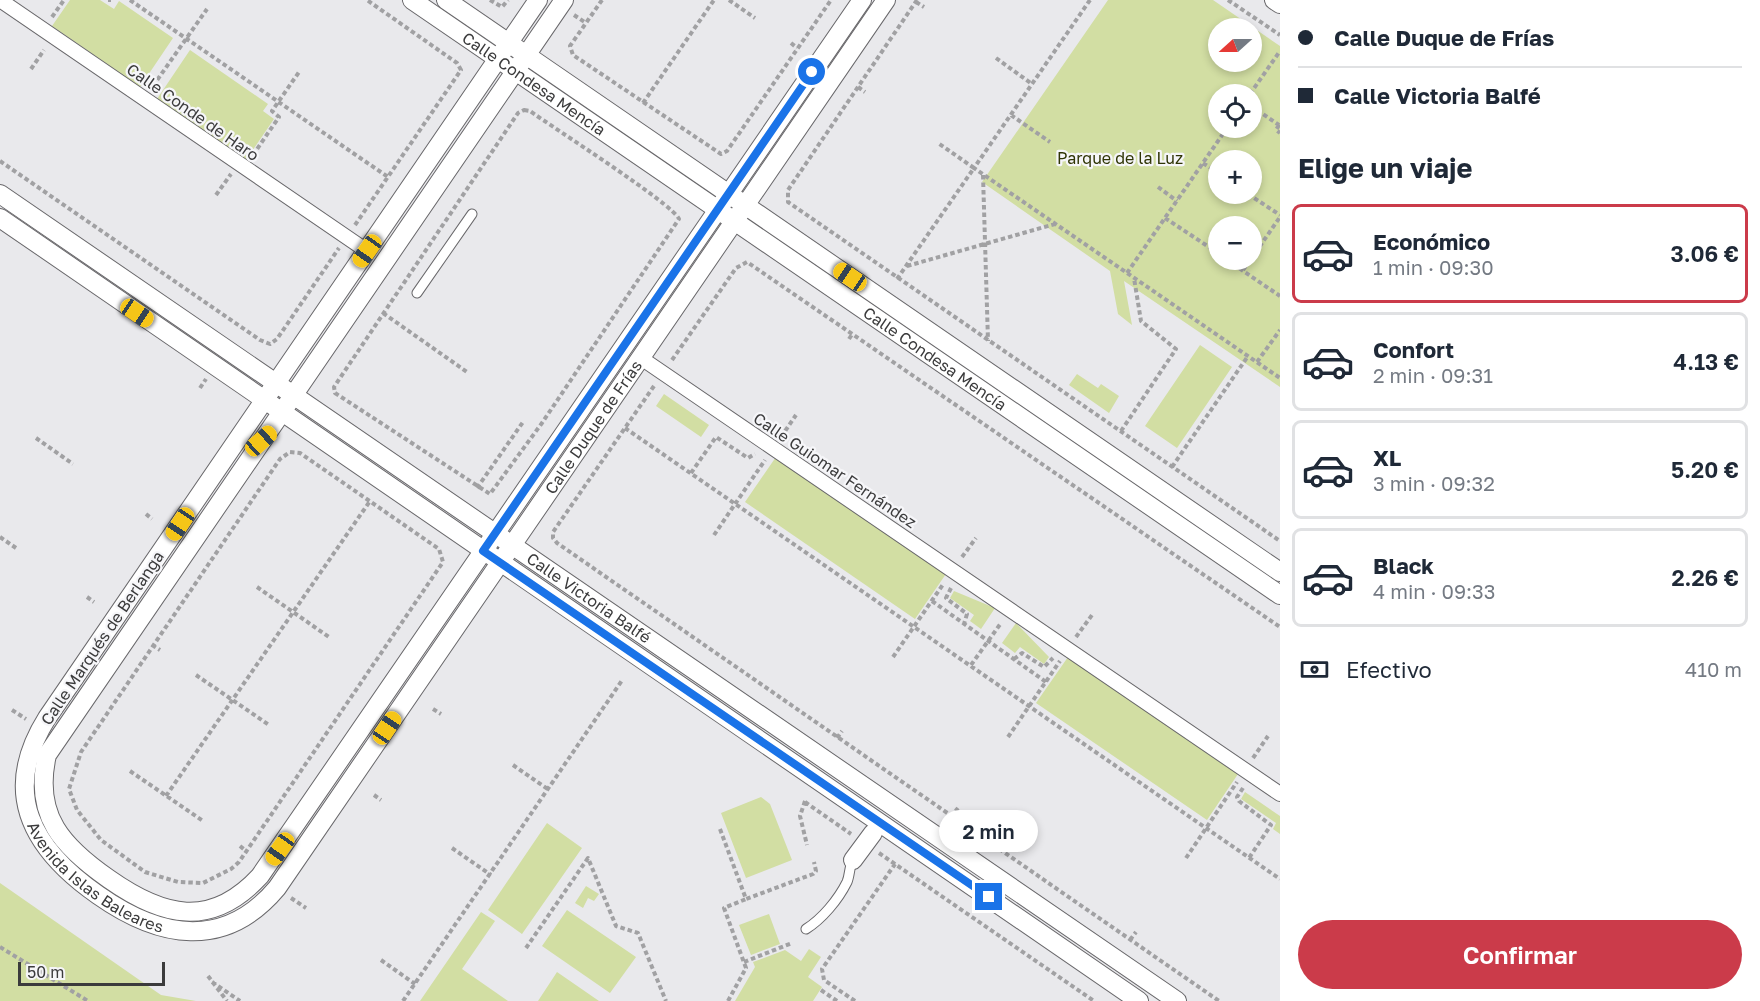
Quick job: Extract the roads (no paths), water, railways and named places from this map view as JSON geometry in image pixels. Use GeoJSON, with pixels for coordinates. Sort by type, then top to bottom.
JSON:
{"type":"FeatureCollection","features":[{"type":"Feature","properties":{"kind":"street","name":"Calle Conde de Haro"},"geometry":{"type":"LineString","coordinates":[[0,0],[367,251]]}},
{"type":"Feature","properties":{"kind":"street","name":"Calle Condesa Mencía"},"geometry":{"type":"LineString","coordinates":[[412,0],[1280,595]]}},
{"type":"Feature","properties":{"kind":"street","name":"Calle Condesa Mencía"},"geometry":{"type":"LineString","coordinates":[[446,0],[1280,572]]}},
{"type":"Feature","properties":{"kind":"street","name":"Calle Marqués de Berlanga"},"geometry":{"type":"LineString","coordinates":[[27,807],[26,762],[40,728],[538,0]]}},
{"type":"Feature","properties":{"kind":"street","name":"Calle Marqués de Berlanga"},"geometry":{"type":"LineString","coordinates":[[45,801],[44,769],[47,755],[57,737],[261,441],[287,416],[293,396],[564,0]]}},
{"type":"Feature","properties":{"kind":"street","name":"Calle Duque de Frías"},"geometry":{"type":"LineString","coordinates":[[181,912],[194,912],[222,906],[248,890],[260,876],[483,551],[488,530],[516,503],[862,0]]}},
{"type":"Feature","properties":{"kind":"street","name":"Calle Duque de Frías"},"geometry":{"type":"LineString","coordinates":[[180,932],[196,932],[227,925],[250,914],[268,898],[747,206],[886,0]]}},
{"type":"Feature","properties":{"kind":"street"},"geometry":{"type":"LineString","coordinates":[[1274,0],[1280,4]]}},
{"type":"Feature","properties":{"kind":"street"},"geometry":{"type":"LineString","coordinates":[[489,30],[507,29],[525,20]]}},
{"type":"Feature","properties":{"kind":"street","name":"Calle Marqués de Berlanga"},"geometry":{"type":"LineString","coordinates":[[491,106],[510,90],[531,82]]}},
{"type":"Feature","properties":{"kind":"street","name":"Calle Duque de Frías"},"geometry":{"type":"LineString","coordinates":[[713,183],[748,165]]}},
{"type":"Feature","properties":{"kind":"street","name":"Calle Victoria Balfé"},"geometry":{"type":"LineString","coordinates":[[0,194],[511,547],[1177,1001]]}},
{"type":"Feature","properties":{"kind":"street","name":"Calle Victoria Balfé"},"geometry":{"type":"LineString","coordinates":[[0,218],[1139,1001]]}},
{"type":"Feature","properties":{"kind":"street","name":"Calle Duque de Frías"},"geometry":{"type":"LineString","coordinates":[[709,259],[728,243],[752,233]]}},
{"type":"Feature","properties":{"kind":"street","name":"Calle Guiomar Fernández"},"geometry":{"type":"LineString","coordinates":[[641,358],[1280,794]]}},
{"type":"Feature","properties":{"kind":"street"},"geometry":{"type":"LineString","coordinates":[[260,374],[292,360]]}},
{"type":"Feature","properties":{"kind":"street","name":"Calle Duque de Frías"},"geometry":{"type":"LineString","coordinates":[[479,594],[516,573]]}},
{"type":"Feature","properties":{"kind":"street","name":"Avenida Islas Baleares"},"geometry":{"type":"LineString","coordinates":[[45,801],[58,835],[89,866],[138,899],[166,910],[181,912]]}},
{"type":"Feature","properties":{"kind":"street","name":"Avenida Islas Baleares"},"geometry":{"type":"LineString","coordinates":[[27,807],[44,845],[73,876],[133,917],[161,929],[180,932]]}},
{"type":"Feature","properties":{"kind":"street"},"geometry":{"type":"LineString","coordinates":[[853,860],[869,838]]}},
{"type":"Feature","properties":{"kind":"lane"},"geometry":{"type":"LineString","coordinates":[[417,293],[472,214]]}},
{"type":"Feature","properties":{"kind":"lane"},"geometry":{"type":"LineString","coordinates":[[806,929],[819,921],[848,880],[848,870],[853,860]]}},
{"type":"Feature","properties":{"kind":"park label","name":"Parque de la Luz"},"geometry":{"type":"Point","coordinates":[1120,158]}}]}
